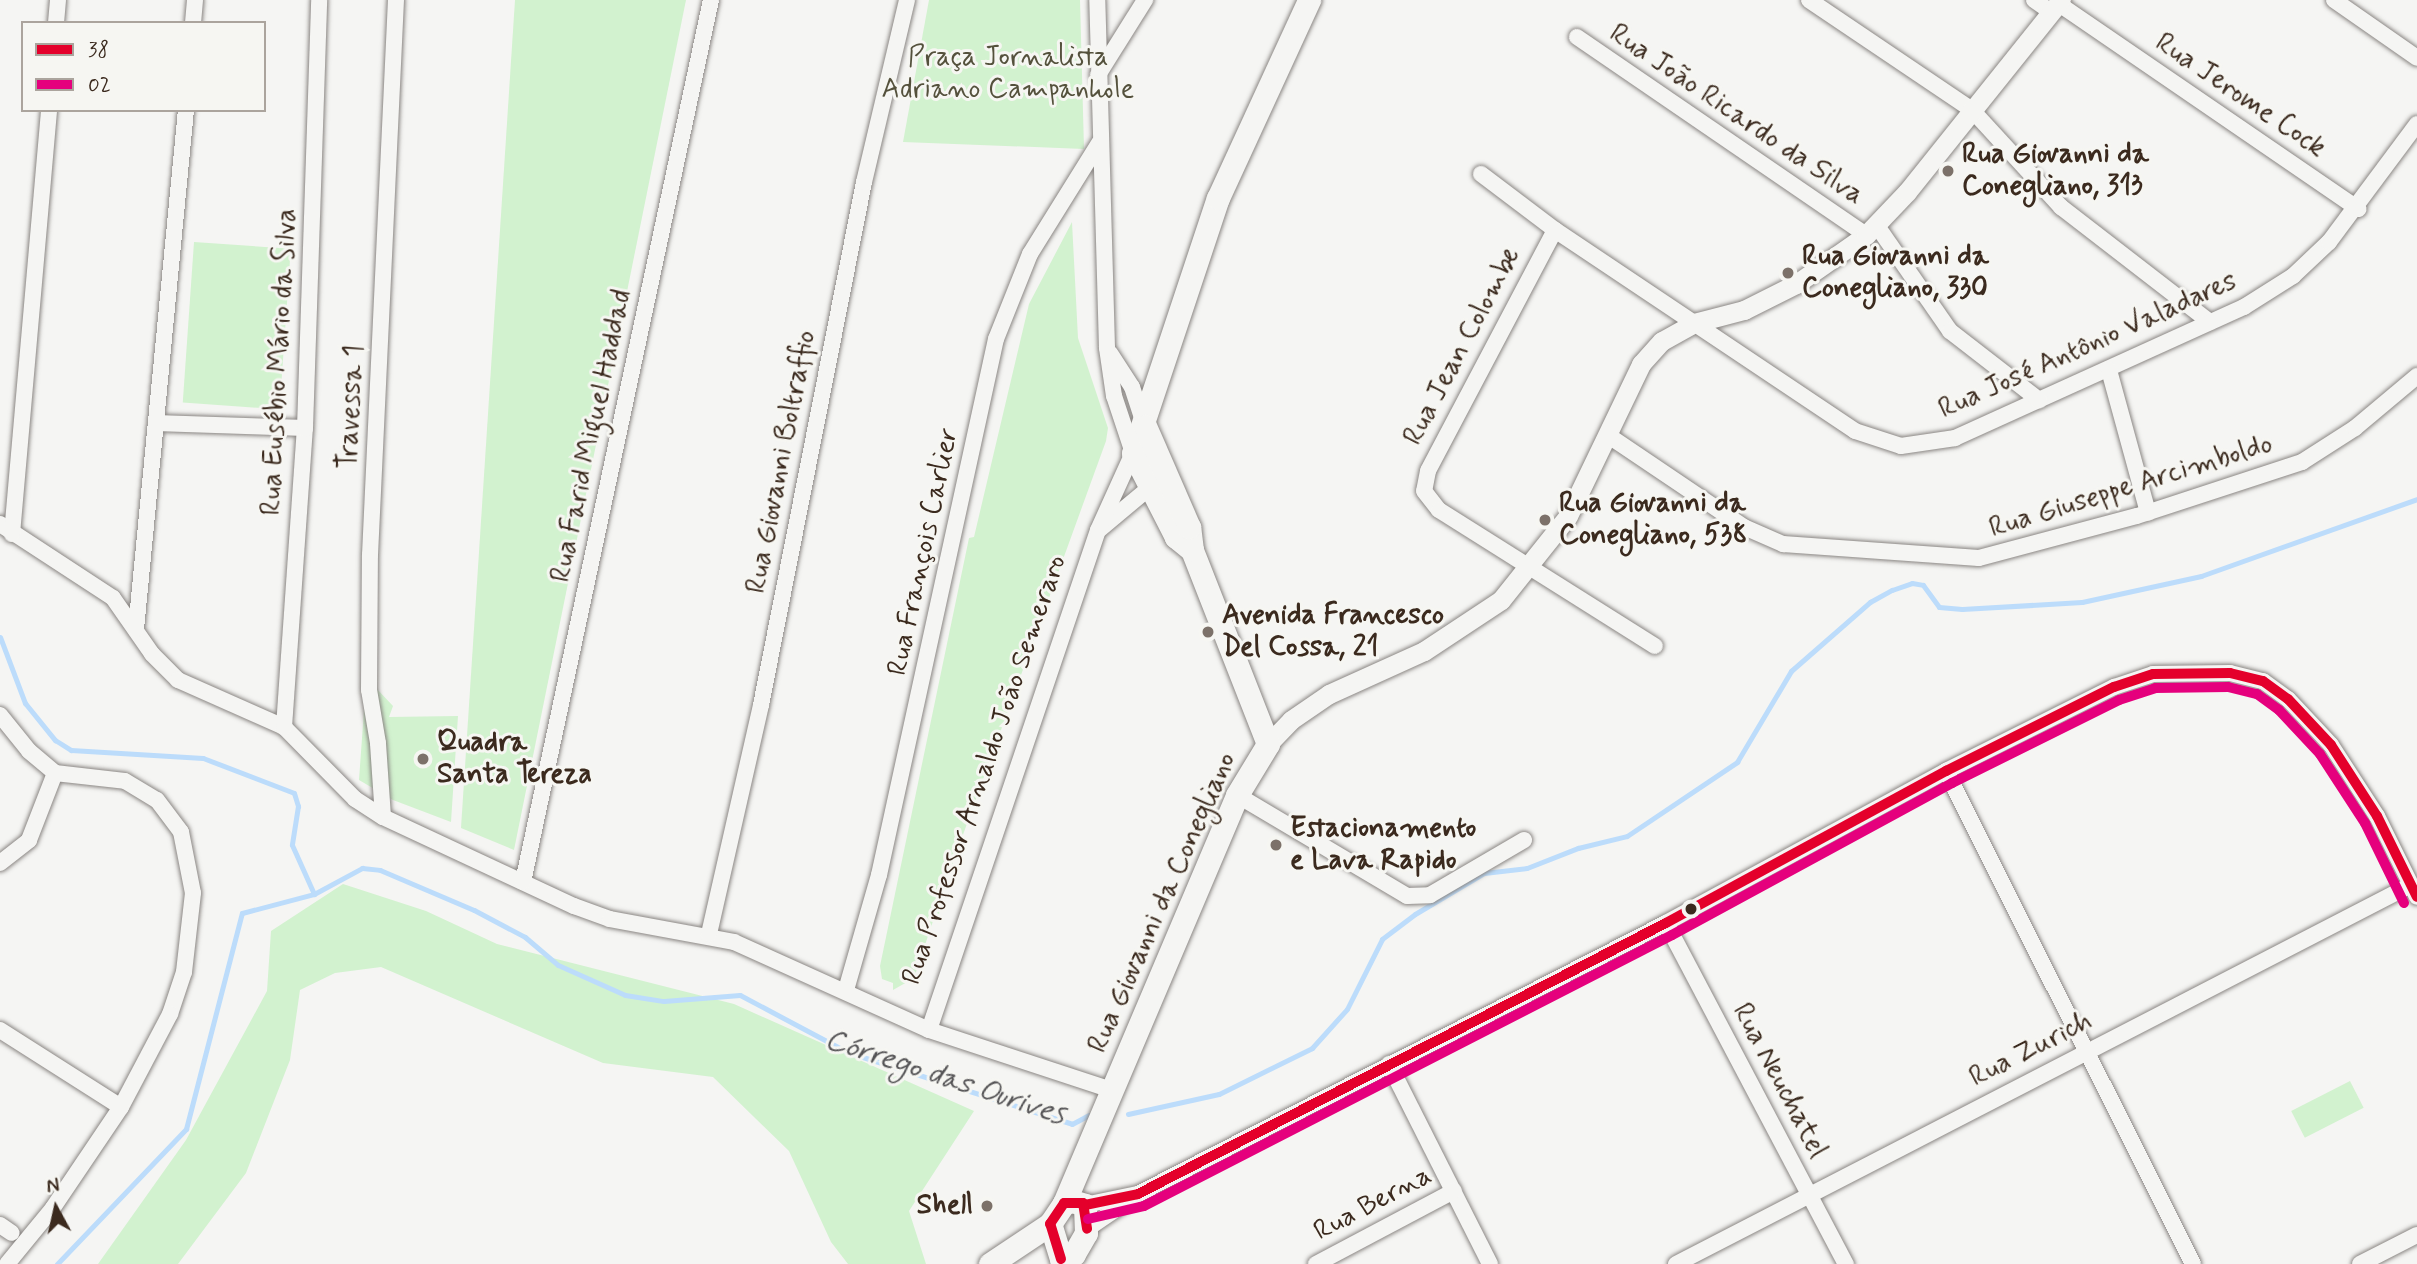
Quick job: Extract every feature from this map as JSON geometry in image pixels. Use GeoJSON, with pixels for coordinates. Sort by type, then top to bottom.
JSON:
{"type":"FeatureCollection","features":[{"type":"Feature","properties":{"kind":"main road","name":"Rua Professor Arnaldo João Semeraro"},"geometry":{"type":"LineString","coordinates":[[1133,453],[1145,426],[1173,324],[1218,198],[1309,0]]}},
{"type":"Feature","properties":{"kind":"main road"},"geometry":{"type":"LineString","coordinates":[[1145,426],[1162,471],[1189,527],[1192,550],[1268,744]]}},
{"type":"Feature","properties":{"kind":"main road"},"geometry":{"type":"LineString","coordinates":[[1133,453],[1149,492],[1176,537],[1192,550]]}},
{"type":"Feature","properties":{"kind":"main road","name":"Rua Giovanni da Conegliano"},"geometry":{"type":"LineString","coordinates":[[1076,1203],[1087,1154],[1237,795],[1268,744]]}},
{"type":"Feature","properties":{"kind":"main road"},"geometry":{"type":"LineString","coordinates":[[997,1258],[1050,1224],[1076,1203]]}},
{"type":"Feature","properties":{"kind":"main road"},"geometry":{"type":"LineString","coordinates":[[1072,1252],[1076,1203]]}},
{"type":"Feature","properties":{"kind":"main road"},"geometry":{"type":"LineString","coordinates":[[1050,1224],[1072,1252]]}},
{"type":"Feature","properties":{"kind":"main road"},"geometry":{"type":"LineString","coordinates":[[997,1258],[1072,1252]]}},
{"type":"Feature","properties":{"kind":"street"},"geometry":{"type":"LineString","coordinates":[[56,21],[58,0]]}},
{"type":"Feature","properties":{"kind":"street"},"geometry":{"type":"LineString","coordinates":[[193,21],[195,0]]}},
{"type":"Feature","properties":{"kind":"street","name":"Rua Eusébio Mário da Silva"},"geometry":{"type":"LineString","coordinates":[[284,727],[305,428],[319,0]]}},
{"type":"Feature","properties":{"kind":"street","name":"Travessa 1"},"geometry":{"type":"LineString","coordinates":[[383,817],[379,743],[369,690],[370,555],[396,0]]}},
{"type":"Feature","properties":{"kind":"street","name":"Rua Farid Miguel Haddad"},"geometry":{"type":"LineString","coordinates":[[523,882],[711,0]]}},
{"type":"Feature","properties":{"kind":"street","name":"Rua Giovanni Boltraffio"},"geometry":{"type":"LineString","coordinates":[[709,934],[761,705],[864,182],[907,0]]}},
{"type":"Feature","properties":{"kind":"street"},"geometry":{"type":"LineString","coordinates":[[1097,0],[1099,143],[1107,348],[1114,396],[1133,453]]}},
{"type":"Feature","properties":{"kind":"street"},"geometry":{"type":"LineString","coordinates":[[1098,75],[1145,0]]}},
{"type":"Feature","properties":{"kind":"street"},"geometry":{"type":"LineString","coordinates":[[1809,0],[1972,110],[2077,221],[2210,321]]}},
{"type":"Feature","properties":{"kind":"street","name":"Rua Jerome Cock"},"geometry":{"type":"LineString","coordinates":[[2034,0],[2057,5],[2358,209]]}},
{"type":"Feature","properties":{"kind":"street"},"geometry":{"type":"LineString","coordinates":[[2334,0],[2417,58]]}},
{"type":"Feature","properties":{"kind":"street","name":"Rua Giovanni da Conegliano"},"geometry":{"type":"LineString","coordinates":[[1268,744],[1291,720],[1329,694],[1424,651],[1502,600],[1531,568],[1568,516],[1642,364],[1662,341],[1694,323],[1744,310],[1796,284],[1871,230],[2057,5]]}},
{"type":"Feature","properties":{"kind":"street","name":"Rua João Ricardo da Silva"},"geometry":{"type":"LineString","coordinates":[[1577,37],[1871,230]]}},
{"type":"Feature","properties":{"kind":"street"},"geometry":{"type":"LineString","coordinates":[[49,112],[6,529],[100,588],[136,629],[152,654],[178,680],[284,727],[355,799],[383,817],[610,919],[709,934],[772,956],[929,1030],[1114,1091]]}},
{"type":"Feature","properties":{"kind":"street"},"geometry":{"type":"LineString","coordinates":[[136,629],[187,112]]}},
{"type":"Feature","properties":{"kind":"street","name":"Rua José Antônio Valadares"},"geometry":{"type":"LineString","coordinates":[[1481,174],[1555,230],[1855,431],[1880,442],[1901,446],[1955,438],[2244,307],[2293,276],[2358,209],[2417,124]]}},
{"type":"Feature","properties":{"kind":"street","name":"Rua François Carlier"},"geometry":{"type":"LineString","coordinates":[[846,990],[891,822],[996,339],[1030,254],[1099,143]]}},
{"type":"Feature","properties":{"kind":"street","name":"Rua Jean Colombe"},"geometry":{"type":"LineString","coordinates":[[1531,568],[1439,510],[1424,491],[1428,471],[1555,230]]}},
{"type":"Feature","properties":{"kind":"street"},"geometry":{"type":"LineString","coordinates":[[1871,230],[1950,331],[2039,400]]}},
{"type":"Feature","properties":{"kind":"street"},"geometry":{"type":"LineString","coordinates":[[1107,348],[1132,387],[1145,426]]}},
{"type":"Feature","properties":{"kind":"street"},"geometry":{"type":"LineString","coordinates":[[2109,370],[2148,513]]}},
{"type":"Feature","properties":{"kind":"street","name":"Rua Giuseppe Arcimboldo"},"geometry":{"type":"LineString","coordinates":[[1609,436],[1744,527],[1783,544],[1979,558],[2148,513],[2260,479],[2326,450],[2417,376]]}},
{"type":"Feature","properties":{"kind":"street"},"geometry":{"type":"LineString","coordinates":[[156,423],[305,428]]}},
{"type":"Feature","properties":{"kind":"street","name":"Rua Professor Arnaldo João Semeraro"},"geometry":{"type":"LineString","coordinates":[[929,1030],[1098,530],[1133,453]]}},
{"type":"Feature","properties":{"kind":"street"},"geometry":{"type":"LineString","coordinates":[[1098,530],[1149,492],[1162,471]]}},
{"type":"Feature","properties":{"kind":"street"},"geometry":{"type":"LineString","coordinates":[[1531,568],[1655,646]]}},
{"type":"Feature","properties":{"kind":"street"},"geometry":{"type":"LineString","coordinates":[[1072,1252],[1138,1194],[1666,923],[1946,771],[2115,687],[2153,674],[2192,670],[2252,678],[2288,699],[2331,745],[2377,816],[2414,891]]}},
{"type":"Feature","properties":{"kind":"street"},"geometry":{"type":"LineString","coordinates":[[0,715],[29,751],[55,773],[125,781],[142,787],[170,814],[189,855],[193,893],[184,972],[170,1014],[121,1107],[53,1208],[7,1264]]}},
{"type":"Feature","properties":{"kind":"street"},"geometry":{"type":"LineString","coordinates":[[1946,771],[2193,1264]]}},
{"type":"Feature","properties":{"kind":"street"},"geometry":{"type":"LineString","coordinates":[[0,863],[29,840],[55,773]]}},
{"type":"Feature","properties":{"kind":"street"},"geometry":{"type":"LineString","coordinates":[[1237,795],[1407,896],[1430,895],[1524,841]]}},
{"type":"Feature","properties":{"kind":"street","name":"Rua Zurich"},"geometry":{"type":"LineString","coordinates":[[1676,1264],[2088,1051],[2414,891]]}},
{"type":"Feature","properties":{"kind":"street","name":"Rua Neuchatel"},"geometry":{"type":"LineString","coordinates":[[1666,923],[1846,1264]]}},
{"type":"Feature","properties":{"kind":"street"},"geometry":{"type":"LineString","coordinates":[[0,1030],[121,1107]]}},
{"type":"Feature","properties":{"kind":"street"},"geometry":{"type":"LineString","coordinates":[[1389,1064],[1490,1264]]}},
{"type":"Feature","properties":{"kind":"street","name":"Rua Berna"},"geometry":{"type":"LineString","coordinates":[[1316,1264],[1454,1192]]}},
{"type":"Feature","properties":{"kind":"street"},"geometry":{"type":"LineString","coordinates":[[1076,1203],[1138,1194]]}},
{"type":"Feature","properties":{"kind":"street"},"geometry":{"type":"LineString","coordinates":[[2360,1264],[2417,1235]]}},
{"type":"Feature","properties":{"kind":"green space"},"geometry":{"type":"Polygon","coordinates":[[[515,0],[686,0],[514,850],[461,828],[515,0]]]}},
{"type":"Feature","properties":{"kind":"green space","name":"Praça Jornalista Adriano Campanhole"},"geometry":{"type":"Polygon","coordinates":[[[929,0],[1080,0],[1084,149],[903,142],[929,0]]]}},
{"type":"Feature","properties":{"kind":"green space"},"geometry":{"type":"Polygon","coordinates":[[[1072,222],[1078,338],[1108,428],[1106,441],[940,898],[939,919],[934,918],[914,978],[893,990],[893,983],[882,979],[880,966],[969,538],[974,537],[1029,304],[1072,222]]]}},
{"type":"Feature","properties":{"kind":"green space"},"geometry":{"type":"Polygon","coordinates":[[[194,242],[291,249],[280,409],[183,403],[194,242]]]}},
{"type":"Feature","properties":{"kind":"green space","name":"Quadra Santa Tereza"},"geometry":{"type":"Polygon","coordinates":[[[376,688],[393,706],[389,717],[458,716],[451,822],[393,800],[359,780],[365,696],[376,688]]]}},
{"type":"Feature","properties":{"kind":"green space"},"geometry":{"type":"Polygon","coordinates":[[[343,884],[426,911],[497,944],[734,1004],[974,1111],[909,1211],[926,1264],[848,1264],[831,1242],[789,1151],[713,1077],[603,1063],[381,967],[335,973],[300,990],[290,1060],[246,1173],[178,1264],[98,1264],[186,1140],[267,991],[271,931],[343,884]]]}},
{"type":"Feature","properties":{"kind":"green space"},"geometry":{"type":"Polygon","coordinates":[[[2350,1081],[2364,1108],[2305,1138],[2291,1111],[2350,1081]]]}},
{"type":"Feature","properties":{"kind":"waterway","name":"Córrego das Ourives"},"geometry":{"type":"LineString","coordinates":[[1128,1114],[1219,1094],[1312,1048],[1347,1009],[1382,939],[1415,914],[1484,873],[1527,868],[1578,848],[1627,836],[1737,762],[1791,671],[1870,602],[1892,590],[1912,583],[1923,585],[1939,607],[1962,609],[2082,602],[2201,576],[2417,499]]}},
{"type":"Feature","properties":{"kind":"waterway","name":"Córrego das Ourives"},"geometry":{"type":"LineString","coordinates":[[0,637],[25,703],[55,740],[71,750],[203,758],[294,793],[298,806],[292,845],[314,894],[362,868],[380,870],[474,910],[525,937],[558,965],[625,995],[664,1001],[740,995],[847,1052],[1072,1124],[1089,1115]]}},
{"type":"Feature","properties":{"kind":"waterway"},"geometry":{"type":"LineString","coordinates":[[57,1264],[186,1129],[242,913],[314,894]]}},
{"type":"Feature","properties":{"kind":"transit line","name":"38"},"geometry":{"type":"LineString","coordinates":[[1085,1205],[1138,1194],[1666,923],[1946,771],[2114,687],[2153,674],[2230,673],[2263,681],[2288,699],[2331,745],[2377,816],[2417,897]]}},
{"type":"Feature","properties":{"kind":"transit line","name":"02"},"geometry":{"type":"LineString","coordinates":[[1088,1219],[1144,1206],[1672,935],[1952,783],[2119,700],[2155,688],[2228,687],[2257,694],[2279,710],[2320,754],[2365,823],[2404,903]]}},
{"type":"Feature","properties":{"kind":"transit line","name":"38"},"geometry":{"type":"LineString","coordinates":[[1061,1259],[1050,1224],[1064,1203],[1083,1203],[1087,1229]]}},
{"type":"Feature","properties":{"kind":"place","name":"Rua Giovanni da Conegliano, 313"},"geometry":{"type":"Point","coordinates":[1948,171]}},
{"type":"Feature","properties":{"kind":"place","name":"Rua Giovanni da Conegliano, 330"},"geometry":{"type":"Point","coordinates":[1788,273]}},
{"type":"Feature","properties":{"kind":"place","name":"Rua Giovanni da Conegliano, 538"},"geometry":{"type":"Point","coordinates":[1545,520]}},
{"type":"Feature","properties":{"kind":"place","name":"Avenida Francesco Del Cossa, 21"},"geometry":{"type":"Point","coordinates":[1208,632]}},
{"type":"Feature","properties":{"kind":"place","name":"Quadra Santa Tereza"},"geometry":{"type":"Point","coordinates":[423,759]}},
{"type":"Feature","properties":{"kind":"place","name":"Estacionamento e Lava Rapido"},"geometry":{"type":"Point","coordinates":[1276,845]}},
{"type":"Feature","properties":{"kind":"place","name":"Shell"},"geometry":{"type":"Point","coordinates":[987,1206]}}]}
